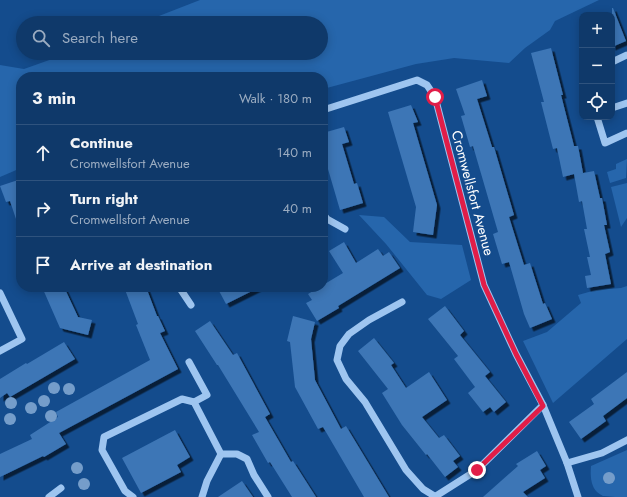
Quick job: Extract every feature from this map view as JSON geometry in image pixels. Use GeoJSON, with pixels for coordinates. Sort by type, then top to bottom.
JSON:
{"type":"FeatureCollection","features":[{"type":"Feature","properties":{"kind":"street"},"geometry":{"type":"LineString","coordinates":[[615,61],[627,55]]}},
{"type":"Feature","properties":{"kind":"street","name":"Cromwellsfort Avenue"},"geometry":{"type":"LineString","coordinates":[[328,108],[417,80],[427,85],[435,97],[484,285],[516,354],[543,406],[567,463],[578,497]]}},
{"type":"Feature","properties":{"kind":"street"},"geometry":{"type":"LineString","coordinates":[[615,107],[627,103]]}},
{"type":"Feature","properties":{"kind":"street"},"geometry":{"type":"LineString","coordinates":[[598,120],[605,143],[627,133]]}},
{"type":"Feature","properties":{"kind":"street"},"geometry":{"type":"LineString","coordinates":[[328,220],[345,229]]}},
{"type":"Feature","properties":{"kind":"street"},"geometry":{"type":"LineString","coordinates":[[182,292],[191,305]]}},
{"type":"Feature","properties":{"kind":"street"},"geometry":{"type":"LineString","coordinates":[[0,293],[22,339],[0,351]]}},
{"type":"Feature","properties":{"kind":"street"},"geometry":{"type":"LineString","coordinates":[[402,302],[369,320],[349,334],[340,346],[337,360],[346,379],[365,402],[406,470],[423,489],[436,497],[477,470],[543,406]]}},
{"type":"Feature","properties":{"kind":"street"},"geometry":{"type":"LineString","coordinates":[[133,497],[125,491],[102,450],[104,437],[182,399],[194,402],[207,395],[189,362]]}},
{"type":"Feature","properties":{"kind":"street"},"geometry":{"type":"LineString","coordinates":[[194,402],[221,454]]}},
{"type":"Feature","properties":{"kind":"street"},"geometry":{"type":"LineString","coordinates":[[567,463],[602,453],[627,440]]}},
{"type":"Feature","properties":{"kind":"street"},"geometry":{"type":"LineString","coordinates":[[202,497],[206,481],[221,454]]}},
{"type":"Feature","properties":{"kind":"street"},"geometry":{"type":"LineString","coordinates":[[221,454],[237,454],[247,459],[254,475],[268,497]]}},
{"type":"Feature","properties":{"kind":"street"},"geometry":{"type":"LineString","coordinates":[[49,497],[61,488]]}},
{"type":"Feature","properties":{"kind":"shaded area"},"geometry":{"type":"Polygon","coordinates":[[[200,0],[599,0],[555,21],[550,30],[525,48],[509,63],[454,58],[416,64],[328,88],[328,72],[16,72],[16,170],[0,177],[0,65],[24,69],[49,60],[328,60],[328,16],[159,16],[200,0]]]}},
{"type":"Feature","properties":{"kind":"shaded area"},"geometry":{"type":"Polygon","coordinates":[[[627,159],[626,178],[610,183],[607,172],[616,169],[616,164],[627,159]]]}},
{"type":"Feature","properties":{"kind":"shaded area"},"geometry":{"type":"Polygon","coordinates":[[[627,183],[627,218],[621,227],[611,187],[627,183]]]}},
{"type":"Feature","properties":{"kind":"shaded area"},"geometry":{"type":"Polygon","coordinates":[[[359,215],[384,217],[410,242],[462,245],[471,280],[441,299],[427,295],[386,244],[359,215]]]}},
{"type":"Feature","properties":{"kind":"shaded area"},"geometry":{"type":"Polygon","coordinates":[[[627,286],[627,339],[553,403],[523,341],[547,332],[581,303],[578,295],[596,290],[621,288],[627,286]]]}},
{"type":"Feature","properties":{"kind":"shaded area"},"geometry":{"type":"Polygon","coordinates":[[[627,450],[627,497],[604,496],[600,494],[596,491],[592,484],[591,466],[627,450]]]}},
{"type":"Feature","properties":{"kind":"building"},"geometry":{"type":"Polygon","coordinates":[[[615,13],[626,41],[615,46],[615,13]]]}},
{"type":"Feature","properties":{"kind":"building"},"geometry":{"type":"Polygon","coordinates":[[[551,48],[574,146],[578,146],[583,173],[578,174],[594,171],[600,198],[602,198],[607,225],[604,225],[610,252],[605,254],[611,284],[587,288],[585,276],[591,275],[587,257],[590,257],[584,229],[587,229],[582,201],[579,202],[574,174],[563,177],[557,148],[553,149],[541,102],[544,102],[531,53],[551,48]]]}},
{"type":"Feature","properties":{"kind":"building"},"geometry":{"type":"Polygon","coordinates":[[[482,80],[487,96],[477,99],[492,147],[494,147],[514,215],[509,217],[524,265],[530,263],[543,304],[545,303],[552,319],[530,328],[524,314],[509,262],[502,264],[493,234],[498,232],[473,146],[470,147],[461,116],[465,115],[456,89],[482,80]]]}},
{"type":"Feature","properties":{"kind":"building"},"geometry":{"type":"Polygon","coordinates":[[[411,105],[418,122],[413,123],[437,205],[433,235],[413,232],[416,207],[388,112],[411,105]]]}},
{"type":"Feature","properties":{"kind":"building"},"geometry":{"type":"Polygon","coordinates":[[[344,127],[349,142],[342,144],[354,184],[357,183],[363,203],[340,210],[328,169],[328,132],[344,127]]]}},
{"type":"Feature","properties":{"kind":"building"},"geometry":{"type":"Polygon","coordinates":[[[16,181],[16,219],[10,201],[6,202],[0,186],[16,181]]]}},
{"type":"Feature","properties":{"kind":"building"},"geometry":{"type":"Polygon","coordinates":[[[344,242],[356,263],[378,249],[383,256],[389,252],[400,268],[338,306],[339,308],[317,321],[306,303],[312,300],[308,294],[311,292],[328,292],[328,282],[343,273],[329,251],[344,242]]]}},
{"type":"Feature","properties":{"kind":"building"},"geometry":{"type":"Polygon","coordinates":[[[44,292],[66,292],[78,317],[92,320],[88,335],[60,328],[44,292]]]}},
{"type":"Feature","properties":{"kind":"building"},"geometry":{"type":"Polygon","coordinates":[[[126,292],[148,292],[157,316],[165,331],[160,333],[178,369],[59,433],[66,444],[44,457],[43,456],[0,477],[0,454],[32,439],[30,435],[58,417],[56,412],[150,360],[136,325],[138,324],[126,292]]]}},
{"type":"Feature","properties":{"kind":"building"},"geometry":{"type":"Polygon","coordinates":[[[220,292],[250,292],[226,304],[220,292]]]}},
{"type":"Feature","properties":{"kind":"building"},"geometry":{"type":"Polygon","coordinates":[[[445,306],[464,331],[460,335],[490,372],[485,376],[506,402],[494,412],[490,407],[483,412],[468,393],[475,387],[454,359],[458,356],[428,319],[445,306]]]}},
{"type":"Feature","properties":{"kind":"building"},"geometry":{"type":"Polygon","coordinates":[[[293,316],[315,322],[311,339],[315,380],[341,429],[346,426],[389,497],[364,497],[323,427],[318,429],[295,387],[290,342],[287,341],[293,316]]]}},
{"type":"Feature","properties":{"kind":"building"},"geometry":{"type":"Polygon","coordinates":[[[210,321],[233,355],[237,353],[270,414],[265,417],[291,462],[293,461],[316,497],[292,497],[270,462],[268,463],[252,435],[259,432],[218,365],[195,331],[210,321]]]}},
{"type":"Feature","properties":{"kind":"building"},"geometry":{"type":"Polygon","coordinates":[[[374,338],[394,363],[391,365],[406,388],[429,372],[447,400],[422,417],[439,438],[444,435],[460,456],[453,461],[458,467],[445,477],[402,425],[382,393],[388,389],[358,351],[374,338]]]}},
{"type":"Feature","properties":{"kind":"building"},"geometry":{"type":"Polygon","coordinates":[[[64,342],[75,359],[10,397],[7,393],[0,398],[0,379],[64,342]]]}},
{"type":"Feature","properties":{"kind":"building"},"geometry":{"type":"Polygon","coordinates":[[[627,372],[627,398],[603,416],[606,421],[581,439],[569,422],[594,404],[591,399],[627,372]]]}},
{"type":"Feature","properties":{"kind":"building"},"geometry":{"type":"Polygon","coordinates":[[[175,430],[190,457],[177,465],[181,472],[141,493],[122,458],[175,430]]]}},
{"type":"Feature","properties":{"kind":"building"},"geometry":{"type":"Polygon","coordinates":[[[537,451],[546,466],[540,470],[545,478],[523,492],[528,497],[483,497],[518,466],[516,464],[537,451]]]}},
{"type":"Feature","properties":{"kind":"building"},"geometry":{"type":"Polygon","coordinates":[[[242,481],[253,497],[218,497],[242,481]]]}},
{"type":"Feature","properties":{"kind":"route"},"geometry":{"type":"LineString","coordinates":[[435,97],[484,285],[516,354],[543,406],[477,470]]}}]}
